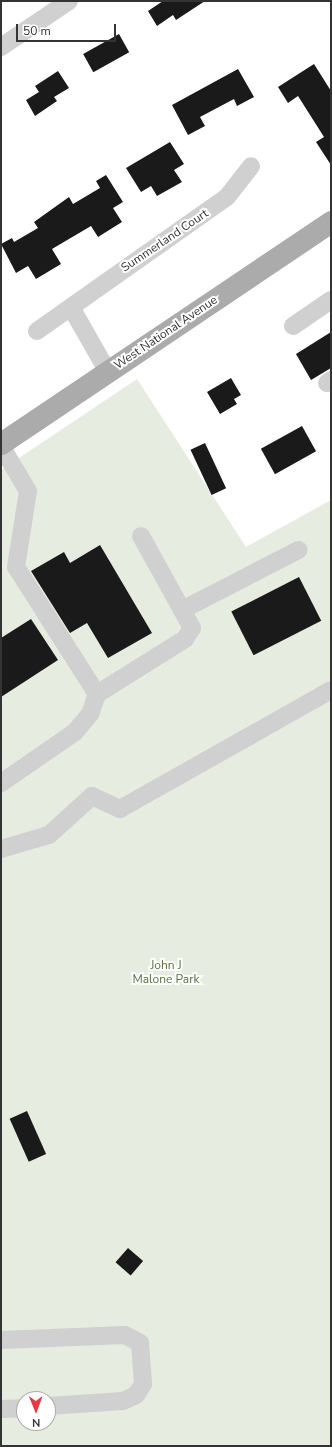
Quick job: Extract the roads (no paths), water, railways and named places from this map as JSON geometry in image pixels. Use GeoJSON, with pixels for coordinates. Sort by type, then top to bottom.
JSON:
{"type":"FeatureCollection","features":[{"type":"Feature","properties":{"kind":"main road","name":"West National Avenue"},"geometry":{"type":"LineString","coordinates":[[1,445],[331,222]]}},
{"type":"Feature","properties":{"kind":"street"},"geometry":{"type":"LineString","coordinates":[[1,47],[69,1]]}},
{"type":"Feature","properties":{"kind":"street","name":"Summerland Court"},"geometry":{"type":"LineString","coordinates":[[37,331],[72,309],[227,197],[251,166]]}},
{"type":"Feature","properties":{"kind":"street"},"geometry":{"type":"LineString","coordinates":[[293,326],[331,300]]}},
{"type":"Feature","properties":{"kind":"street"},"geometry":{"type":"LineString","coordinates":[[72,309],[108,372]]}},
{"type":"Feature","properties":{"kind":"street"},"geometry":{"type":"LineString","coordinates":[[1,445],[28,491],[16,567],[97,694]]}},
{"type":"Feature","properties":{"kind":"street"},"geometry":{"type":"LineString","coordinates":[[1,783],[76,732],[90,714],[97,694],[185,639],[192,628],[141,536]]}},
{"type":"Feature","properties":{"kind":"street"},"geometry":{"type":"LineString","coordinates":[[182,610],[298,550]]}},
{"type":"Feature","properties":{"kind":"street"},"geometry":{"type":"LineString","coordinates":[[1,849],[49,835],[92,796],[120,809],[331,690]]}},
{"type":"Feature","properties":{"kind":"street"},"geometry":{"type":"LineString","coordinates":[[1,1340],[125,1335],[140,1343],[143,1384],[136,1395],[123,1401],[56,1405]]}},
{"type":"Feature","properties":{"kind":"street"},"geometry":{"type":"LineString","coordinates":[[1,1409],[16,1408]]}},
{"type":"Feature","properties":{"kind":"park label","name":"John J Malone Park"},"geometry":{"type":"Point","coordinates":[166,973]}}]}
